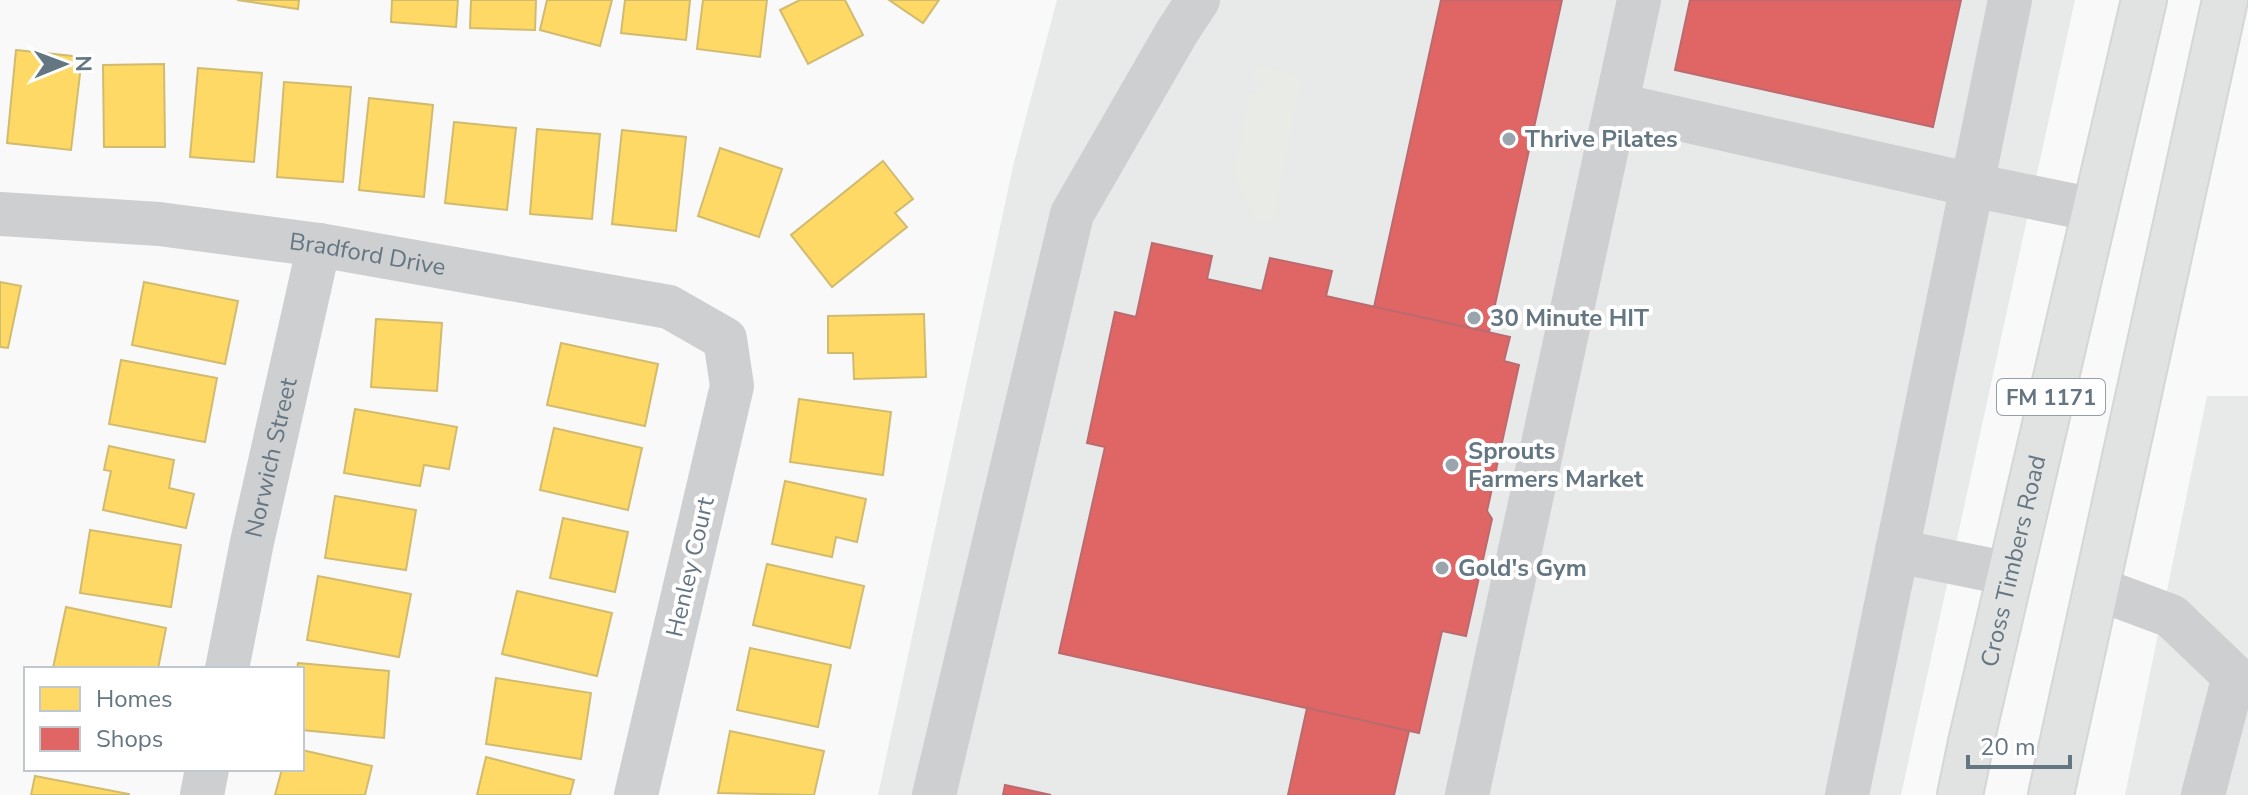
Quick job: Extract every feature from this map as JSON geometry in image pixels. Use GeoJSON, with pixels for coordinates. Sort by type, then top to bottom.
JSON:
{"type":"FeatureCollection","features":[{"type":"Feature","properties":{"kind":"main road","name":"Cross Timbers Road"},"geometry":{"type":"LineString","coordinates":[[1960,795],[2144,0]]}},
{"type":"Feature","properties":{"kind":"main road","name":"FM 1171"},"geometry":{"type":"LineString","coordinates":[[2051,795],[2225,0]]}},
{"type":"Feature","properties":{"kind":"street"},"geometry":{"type":"LineString","coordinates":[[934,795],[1072,214],[1198,0]]}},
{"type":"Feature","properties":{"kind":"street"},"geometry":{"type":"LineString","coordinates":[[1467,795],[1639,0]]}},
{"type":"Feature","properties":{"kind":"street"},"geometry":{"type":"LineString","coordinates":[[1847,795],[2010,0]]}},
{"type":"Feature","properties":{"kind":"street"},"geometry":{"type":"LineString","coordinates":[[1618,105],[2095,210]]}},
{"type":"Feature","properties":{"kind":"street","name":"Bradford Drive"},"geometry":{"type":"LineString","coordinates":[[0,214],[159,224],[319,245],[669,307],[725,339]]}},
{"type":"Feature","properties":{"kind":"street","name":"Norwich Street"},"geometry":{"type":"LineString","coordinates":[[227,667],[252,542],[319,245]]}},
{"type":"Feature","properties":{"kind":"street","name":"Henley Court"},"geometry":{"type":"LineString","coordinates":[[636,795],[732,386],[725,339]]}},
{"type":"Feature","properties":{"kind":"street"},"geometry":{"type":"LineString","coordinates":[[1897,551],[2010,574]]}},
{"type":"Feature","properties":{"kind":"street"},"geometry":{"type":"LineString","coordinates":[[2096,588],[2171,616],[2243,672],[2203,795]]}},
{"type":"Feature","properties":{"kind":"street"},"geometry":{"type":"LineString","coordinates":[[202,795],[207,771]]}},
{"type":"Feature","properties":{"kind":"shaded area"},"geometry":{"type":"Polygon","coordinates":[[[1057,0],[2075,0],[1901,795],[878,795],[1014,162],[1057,0]]]}},
{"type":"Feature","properties":{"kind":"shaded area"},"geometry":{"type":"Polygon","coordinates":[[[1255,64],[1300,75],[1301,84],[1273,221],[1256,219],[1234,175],[1249,93],[1261,92],[1263,84],[1253,77],[1255,64]]]}},
{"type":"Feature","properties":{"kind":"shaded area"},"geometry":{"type":"Polygon","coordinates":[[[2207,396],[2248,396],[2248,795],[2125,795],[2207,396]]]}},
{"type":"Feature","properties":{"kind":"building: Homes"},"geometry":{"type":"Polygon","coordinates":[[[237,0],[299,0],[298,9],[237,0]]]}},
{"type":"Feature","properties":{"kind":"building: Homes"},"geometry":{"type":"Polygon","coordinates":[[[392,0],[458,0],[456,27],[391,22],[392,0]]]}},
{"type":"Feature","properties":{"kind":"building: Homes"},"geometry":{"type":"Polygon","coordinates":[[[471,0],[536,0],[535,30],[470,28],[471,0]]]}},
{"type":"Feature","properties":{"kind":"building: Homes"},"geometry":{"type":"Polygon","coordinates":[[[547,0],[612,0],[600,46],[540,30],[547,0]]]}},
{"type":"Feature","properties":{"kind":"building: Homes"},"geometry":{"type":"Polygon","coordinates":[[[625,0],[690,0],[686,40],[621,33],[625,0]]]}},
{"type":"Feature","properties":{"kind":"building: Homes"},"geometry":{"type":"Polygon","coordinates":[[[703,0],[767,0],[760,57],[697,49],[703,0]]]}},
{"type":"Feature","properties":{"kind":"building: Homes"},"geometry":{"type":"Polygon","coordinates":[[[800,0],[845,0],[863,35],[808,64],[780,10],[800,0]]]}},
{"type":"Feature","properties":{"kind":"building: Homes"},"geometry":{"type":"Polygon","coordinates":[[[889,0],[939,0],[923,23],[889,0]]]}},
{"type":"Feature","properties":{"kind":"building: Homes"},"geometry":{"type":"Polygon","coordinates":[[[16,50],[82,57],[71,150],[7,143],[16,50]]]}},
{"type":"Feature","properties":{"kind":"building: Homes"},"geometry":{"type":"Polygon","coordinates":[[[164,64],[165,147],[104,147],[103,65],[164,64]]]}},
{"type":"Feature","properties":{"kind":"building: Homes"},"geometry":{"type":"Polygon","coordinates":[[[198,68],[262,73],[254,162],[190,157],[198,68]]]}},
{"type":"Feature","properties":{"kind":"building: Homes"},"geometry":{"type":"Polygon","coordinates":[[[284,82],[351,87],[343,182],[277,177],[284,82]]]}},
{"type":"Feature","properties":{"kind":"building: Homes"},"geometry":{"type":"Polygon","coordinates":[[[369,98],[433,105],[424,197],[359,190],[369,98]]]}},
{"type":"Feature","properties":{"kind":"building: Homes"},"geometry":{"type":"Polygon","coordinates":[[[454,122],[516,128],[507,210],[445,203],[454,122]]]}},
{"type":"Feature","properties":{"kind":"building: Homes"},"geometry":{"type":"Polygon","coordinates":[[[537,129],[600,134],[592,219],[530,214],[537,129]]]}},
{"type":"Feature","properties":{"kind":"building: Homes"},"geometry":{"type":"Polygon","coordinates":[[[622,130],[686,137],[676,231],[612,224],[622,130]]]}},
{"type":"Feature","properties":{"kind":"building: Homes"},"geometry":{"type":"Polygon","coordinates":[[[720,148],[782,169],[759,237],[698,216],[720,148]]]}},
{"type":"Feature","properties":{"kind":"building: Homes"},"geometry":{"type":"Polygon","coordinates":[[[883,161],[913,199],[895,213],[907,227],[832,287],[791,235],[883,161]]]}},
{"type":"Feature","properties":{"kind":"building: Homes"},"geometry":{"type":"Polygon","coordinates":[[[0,282],[21,286],[8,348],[0,347],[0,282]]]}},
{"type":"Feature","properties":{"kind":"building: Homes"},"geometry":{"type":"Polygon","coordinates":[[[144,282],[238,301],[225,364],[132,345],[144,282]]]}},
{"type":"Feature","properties":{"kind":"building: Homes"},"geometry":{"type":"Polygon","coordinates":[[[924,314],[926,377],[854,379],[853,353],[828,353],[828,316],[924,314]]]}},
{"type":"Feature","properties":{"kind":"building: Homes"},"geometry":{"type":"Polygon","coordinates":[[[376,319],[442,323],[437,391],[371,387],[376,319]]]}},
{"type":"Feature","properties":{"kind":"building: Homes"},"geometry":{"type":"Polygon","coordinates":[[[561,343],[658,364],[645,426],[547,405],[561,343]]]}},
{"type":"Feature","properties":{"kind":"building: Homes"},"geometry":{"type":"Polygon","coordinates":[[[121,360],[217,378],[205,442],[109,424],[121,360]]]}},
{"type":"Feature","properties":{"kind":"building: Homes"},"geometry":{"type":"Polygon","coordinates":[[[799,399],[891,412],[883,475],[790,462],[799,399]]]}},
{"type":"Feature","properties":{"kind":"building: Homes"},"geometry":{"type":"Polygon","coordinates":[[[355,409],[457,427],[449,469],[424,465],[420,486],[344,473],[355,409]]]}},
{"type":"Feature","properties":{"kind":"building: Homes"},"geometry":{"type":"Polygon","coordinates":[[[554,428],[642,448],[628,510],[540,490],[554,428]]]}},
{"type":"Feature","properties":{"kind":"building: Homes"},"geometry":{"type":"Polygon","coordinates":[[[109,446],[174,460],[169,488],[194,494],[186,528],[103,510],[111,471],[104,470],[109,446]]]}},
{"type":"Feature","properties":{"kind":"building: Homes"},"geometry":{"type":"Polygon","coordinates":[[[785,481],[866,499],[857,542],[836,537],[832,557],[772,544],[785,481]]]}},
{"type":"Feature","properties":{"kind":"building: Homes"},"geometry":{"type":"Polygon","coordinates":[[[335,496],[416,510],[406,570],[325,558],[335,496]]]}},
{"type":"Feature","properties":{"kind":"building: Homes"},"geometry":{"type":"Polygon","coordinates":[[[563,518],[628,532],[615,592],[550,578],[563,518]]]}},
{"type":"Feature","properties":{"kind":"building: Homes"},"geometry":{"type":"Polygon","coordinates":[[[90,530],[181,545],[171,607],[80,593],[90,530]]]}},
{"type":"Feature","properties":{"kind":"building: Homes"},"geometry":{"type":"Polygon","coordinates":[[[767,564],[864,586],[850,648],[753,625],[767,564]]]}},
{"type":"Feature","properties":{"kind":"building: Homes"},"geometry":{"type":"Polygon","coordinates":[[[318,576],[411,594],[399,657],[307,640],[318,576]]]}},
{"type":"Feature","properties":{"kind":"building: Homes"},"geometry":{"type":"Polygon","coordinates":[[[517,591],[612,613],[597,676],[502,654],[517,591]]]}},
{"type":"Feature","properties":{"kind":"building: Homes"},"geometry":{"type":"Polygon","coordinates":[[[66,607],[166,628],[158,667],[53,667],[66,607]]]}},
{"type":"Feature","properties":{"kind":"building: Homes"},"geometry":{"type":"Polygon","coordinates":[[[750,648],[831,665],[818,727],[737,710],[750,648]]]}},
{"type":"Feature","properties":{"kind":"building: Homes"},"geometry":{"type":"Polygon","coordinates":[[[298,663],[389,671],[384,738],[304,730],[304,667],[297,667],[298,663]]]}},
{"type":"Feature","properties":{"kind":"building: Homes"},"geometry":{"type":"Polygon","coordinates":[[[496,678],[591,693],[581,759],[486,744],[496,678]]]}},
{"type":"Feature","properties":{"kind":"building: Homes"},"geometry":{"type":"Polygon","coordinates":[[[730,731],[824,751],[814,795],[718,793],[730,731]]]}},
{"type":"Feature","properties":{"kind":"building: Homes"},"geometry":{"type":"Polygon","coordinates":[[[304,750],[372,766],[365,795],[275,795],[281,771],[304,771],[304,750]]]}},
{"type":"Feature","properties":{"kind":"building: Homes"},"geometry":{"type":"Polygon","coordinates":[[[486,757],[574,780],[570,795],[477,795],[486,757]]]}},
{"type":"Feature","properties":{"kind":"building: Homes"},"geometry":{"type":"Polygon","coordinates":[[[35,776],[129,794],[129,795],[31,795],[35,776]]]}},
{"type":"Feature","properties":{"kind":"building: Shops"},"geometry":{"type":"Polygon","coordinates":[[[1441,0],[1562,0],[1489,332],[1374,307],[1441,0]]]}},
{"type":"Feature","properties":{"kind":"building: Shops"},"geometry":{"type":"Polygon","coordinates":[[[1690,0],[1961,0],[1933,127],[1675,70],[1690,0]]]}},
{"type":"Feature","properties":{"kind":"building: Shops"},"geometry":{"type":"Polygon","coordinates":[[[1152,243],[1212,256],[1207,279],[1262,291],[1270,258],[1332,271],[1326,296],[1510,337],[1504,361],[1519,365],[1487,511],[1492,519],[1466,636],[1442,631],[1419,733],[1059,653],[1105,447],[1087,443],[1115,312],[1136,317],[1152,243]]]}},
{"type":"Feature","properties":{"kind":"building: Shops"},"geometry":{"type":"Polygon","coordinates":[[[1307,708],[1409,731],[1394,795],[1288,795],[1307,708]]]}},
{"type":"Feature","properties":{"kind":"building: Shops"},"geometry":{"type":"Polygon","coordinates":[[[1005,785],[1051,795],[1003,795],[1005,785]]]}},
{"type":"Feature","properties":{"kind":"place","name":"Thrive Pilates"},"geometry":{"type":"Point","coordinates":[1509,139]}},
{"type":"Feature","properties":{"kind":"place","name":"30 Minute HIT"},"geometry":{"type":"Point","coordinates":[1474,318]}},
{"type":"Feature","properties":{"kind":"place","name":"Sprouts Farmers Market"},"geometry":{"type":"Point","coordinates":[1452,465]}},
{"type":"Feature","properties":{"kind":"place","name":"Gold's Gym"},"geometry":{"type":"Point","coordinates":[1442,568]}}]}
